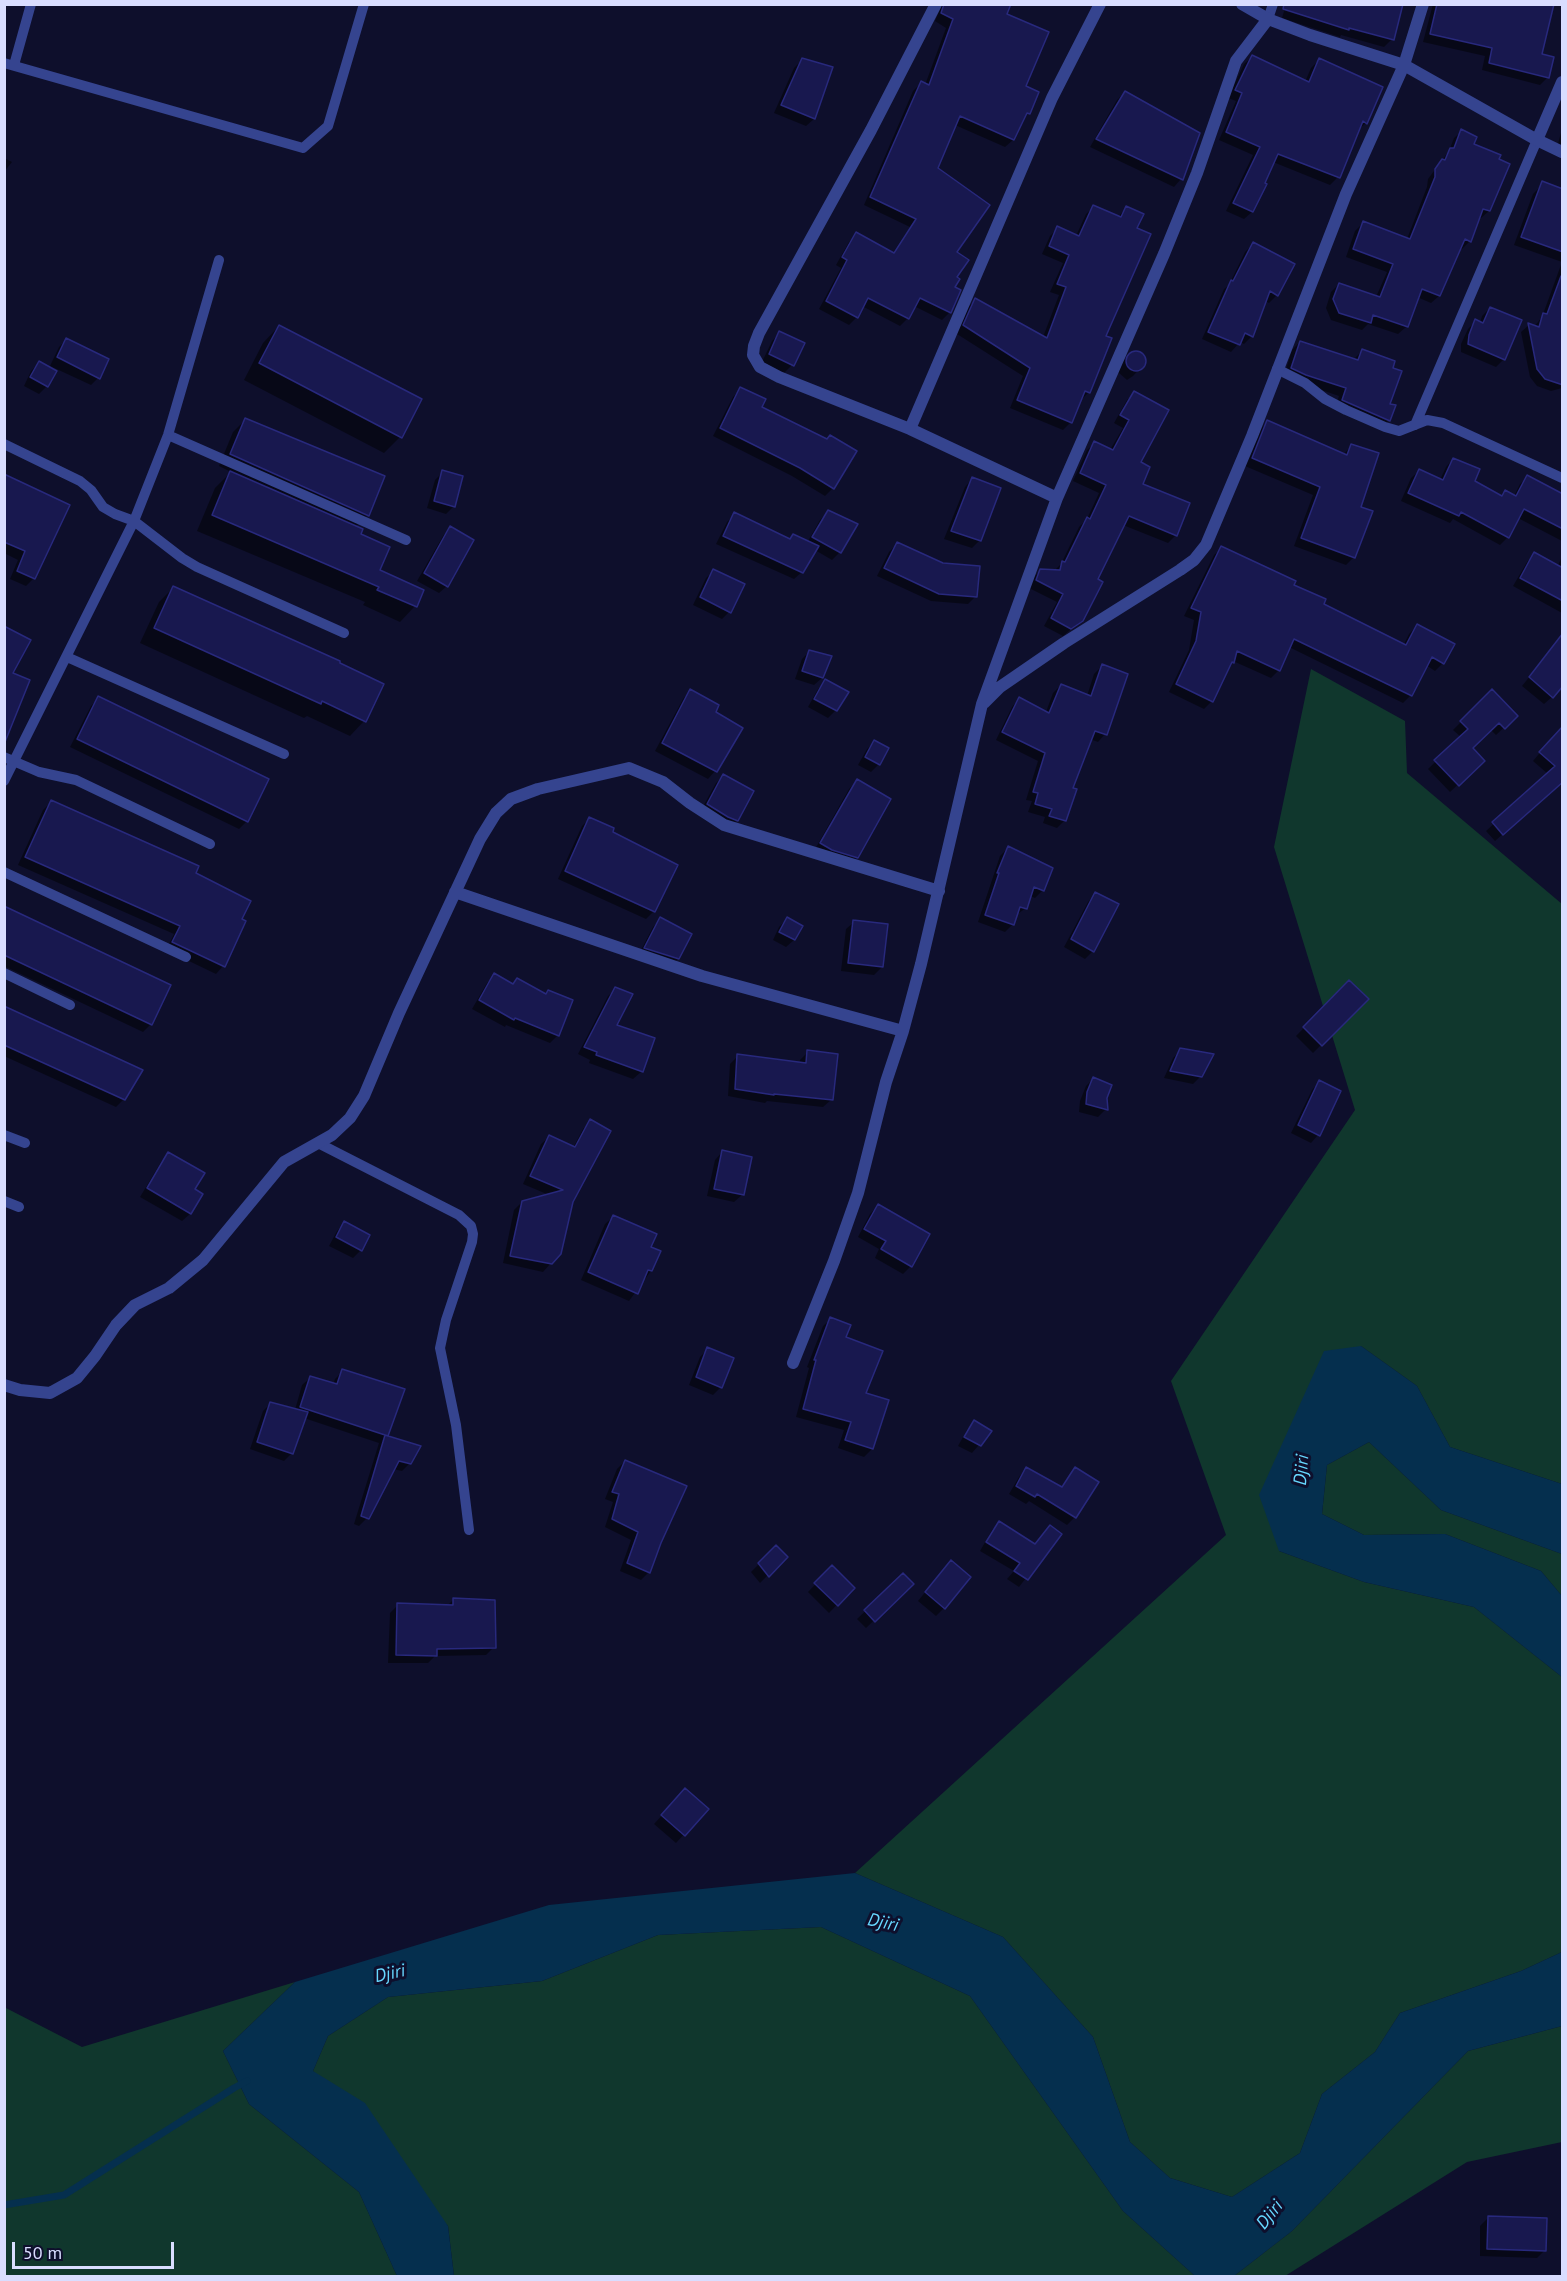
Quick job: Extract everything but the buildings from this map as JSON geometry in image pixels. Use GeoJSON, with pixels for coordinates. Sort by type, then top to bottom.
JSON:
{"type":"FeatureCollection","features":[{"type":"Feature","properties":{"kind":"street"},"geometry":{"type":"LineString","coordinates":[[936,4],[904,69],[759,333],[753,355],[760,367],[815,392],[910,429],[1057,498]]}},
{"type":"Feature","properties":{"kind":"street"},"geometry":{"type":"LineString","coordinates":[[910,429],[1052,98],[1100,4]]}},
{"type":"Feature","properties":{"kind":"street"},"geometry":{"type":"LineString","coordinates":[[1242,4],[1268,19],[1310,35],[1404,65],[1537,140],[1563,152]]}},
{"type":"Feature","properties":{"kind":"street"},"geometry":{"type":"LineString","coordinates":[[982,704],[1000,687],[1064,643],[1109,617],[1194,560],[1206,545],[1252,436],[1276,369],[1346,194],[1404,65],[1423,4]]}},
{"type":"Feature","properties":{"kind":"street"},"geometry":{"type":"LineString","coordinates":[[793,1363],[834,1261],[858,1193],[939,891],[982,704],[1057,498],[1164,254],[1197,173],[1236,61],[1268,19]]}},
{"type":"Feature","properties":{"kind":"street"},"geometry":{"type":"LineString","coordinates":[[1537,140],[1563,82]]}},
{"type":"Feature","properties":{"kind":"street"},"geometry":{"type":"LineString","coordinates":[[4,1385],[20,1390],[50,1393],[77,1378],[116,1325],[135,1305],[169,1288],[203,1260],[284,1162],[332,1135],[350,1118],[364,1096],[399,1013],[480,839],[496,813],[512,799],[538,789],[629,768],[663,782],[724,825],[939,891]]}},
{"type":"Feature","properties":{"kind":"street"},"geometry":{"type":"LineString","coordinates":[[455,892],[702,976],[903,1031]]}},
{"type":"Feature","properties":{"kind":"lane"},"geometry":{"type":"LineString","coordinates":[[32,4],[9,64],[303,148],[328,126],[364,4]]}},
{"type":"Feature","properties":{"kind":"lane"},"geometry":{"type":"LineString","coordinates":[[1268,19],[1273,4]]}},
{"type":"Feature","properties":{"kind":"lane"},"geometry":{"type":"LineString","coordinates":[[1415,425],[1537,140]]}},
{"type":"Feature","properties":{"kind":"lane"},"geometry":{"type":"LineString","coordinates":[[4,781],[9,759],[66,657],[134,521],[168,435],[219,260]]}},
{"type":"Feature","properties":{"kind":"lane"},"geometry":{"type":"LineString","coordinates":[[1276,369],[1305,383],[1325,399],[1385,427],[1400,431],[1427,420],[1443,423],[1561,473]]}},
{"type":"Feature","properties":{"kind":"lane"},"geometry":{"type":"LineString","coordinates":[[168,435],[406,540]]}},
{"type":"Feature","properties":{"kind":"lane"},"geometry":{"type":"LineString","coordinates":[[4,444],[80,481],[91,490],[103,507],[134,521],[197,567],[344,633]]}},
{"type":"Feature","properties":{"kind":"lane"},"geometry":{"type":"LineString","coordinates":[[66,657],[284,754]]}},
{"type":"Feature","properties":{"kind":"lane"},"geometry":{"type":"LineString","coordinates":[[9,759],[39,772],[76,780],[210,844]]}},
{"type":"Feature","properties":{"kind":"lane"},"geometry":{"type":"LineString","coordinates":[[4,872],[186,957]]}},
{"type":"Feature","properties":{"kind":"lane"},"geometry":{"type":"LineString","coordinates":[[4,973],[69,1005]]}},
{"type":"Feature","properties":{"kind":"lane"},"geometry":{"type":"LineString","coordinates":[[4,1135],[25,1143]]}},
{"type":"Feature","properties":{"kind":"lane"},"geometry":{"type":"LineString","coordinates":[[318,1143],[459,1215],[471,1226],[472,1242],[446,1320],[440,1348],[456,1425],[468,1530]]}},
{"type":"Feature","properties":{"kind":"lane"},"geometry":{"type":"LineString","coordinates":[[4,1201],[19,1207]]}},
{"type":"Feature","properties":{"kind":"green space"},"geometry":{"type":"Polygon","coordinates":[[[1311,669],[1405,721],[1407,773],[1562,904],[1562,1484],[1450,1447],[1417,1386],[1361,1346],[1279,1551],[1364,1582],[1474,1607],[1562,1677],[1562,1952],[1521,1971],[1400,2013],[1375,2052],[1322,2094],[1300,2153],[1232,2197],[1170,2178],[1130,2142],[1093,2037],[1003,1937],[855,1873],[1226,1535],[1171,1381],[1355,1110],[1274,847],[1311,669]]]}},
{"type":"Feature","properties":{"kind":"green space"},"geometry":{"type":"Polygon","coordinates":[[[1369,1442],[1441,1510],[1562,1554],[1562,1596],[1541,1571],[1445,1534],[1364,1535],[1322,1514],[1327,1465],[1369,1442]]]}},
{"type":"Feature","properties":{"kind":"green space"},"geometry":{"type":"Polygon","coordinates":[[[821,1927],[970,1996],[1123,2211],[1195,2276],[454,2276],[448,2226],[313,2071],[328,2036],[388,1997],[542,1981],[658,1935],[821,1927]]]}},
{"type":"Feature","properties":{"kind":"green space"},"geometry":{"type":"Polygon","coordinates":[[[295,1982],[223,2051],[249,2104],[359,2192],[397,2276],[5,2276],[4,2007],[82,2047],[295,1982]]]}},
{"type":"Feature","properties":{"kind":"green space"},"geometry":{"type":"Polygon","coordinates":[[[1562,2026],[1562,2142],[1467,2162],[1285,2276],[1234,2276],[1292,2231],[1468,2051],[1562,2026]]]}},
{"type":"Feature","properties":{"kind":"water","name":"Djiri"},"geometry":{"type":"Polygon","coordinates":[[[1361,1346],[1417,1386],[1450,1447],[1562,1484],[1562,1554],[1441,1510],[1369,1442],[1327,1465],[1322,1514],[1364,1535],[1445,1534],[1541,1571],[1562,1596],[1562,1677],[1474,1607],[1364,1582],[1279,1551],[1259,1495],[1324,1351],[1361,1346]]]}},
{"type":"Feature","properties":{"kind":"water","name":"Djiri"},"geometry":{"type":"Polygon","coordinates":[[[855,1873],[1003,1937],[1093,2037],[1130,2142],[1170,2178],[1232,2197],[1300,2153],[1322,2094],[1375,2052],[1400,2013],[1521,1971],[1562,1952],[1562,2026],[1468,2051],[1292,2231],[1234,2276],[1195,2276],[1123,2211],[970,1996],[821,1927],[658,1935],[542,1981],[388,1997],[328,2036],[313,2071],[365,2103],[448,2226],[454,2276],[397,2276],[359,2192],[249,2104],[223,2051],[295,1982],[549,1905],[855,1873]]]}},
{"type":"Feature","properties":{"kind":"waterway"},"geometry":{"type":"LineString","coordinates":[[4,2205],[64,2195],[247,2081]]}}]}
